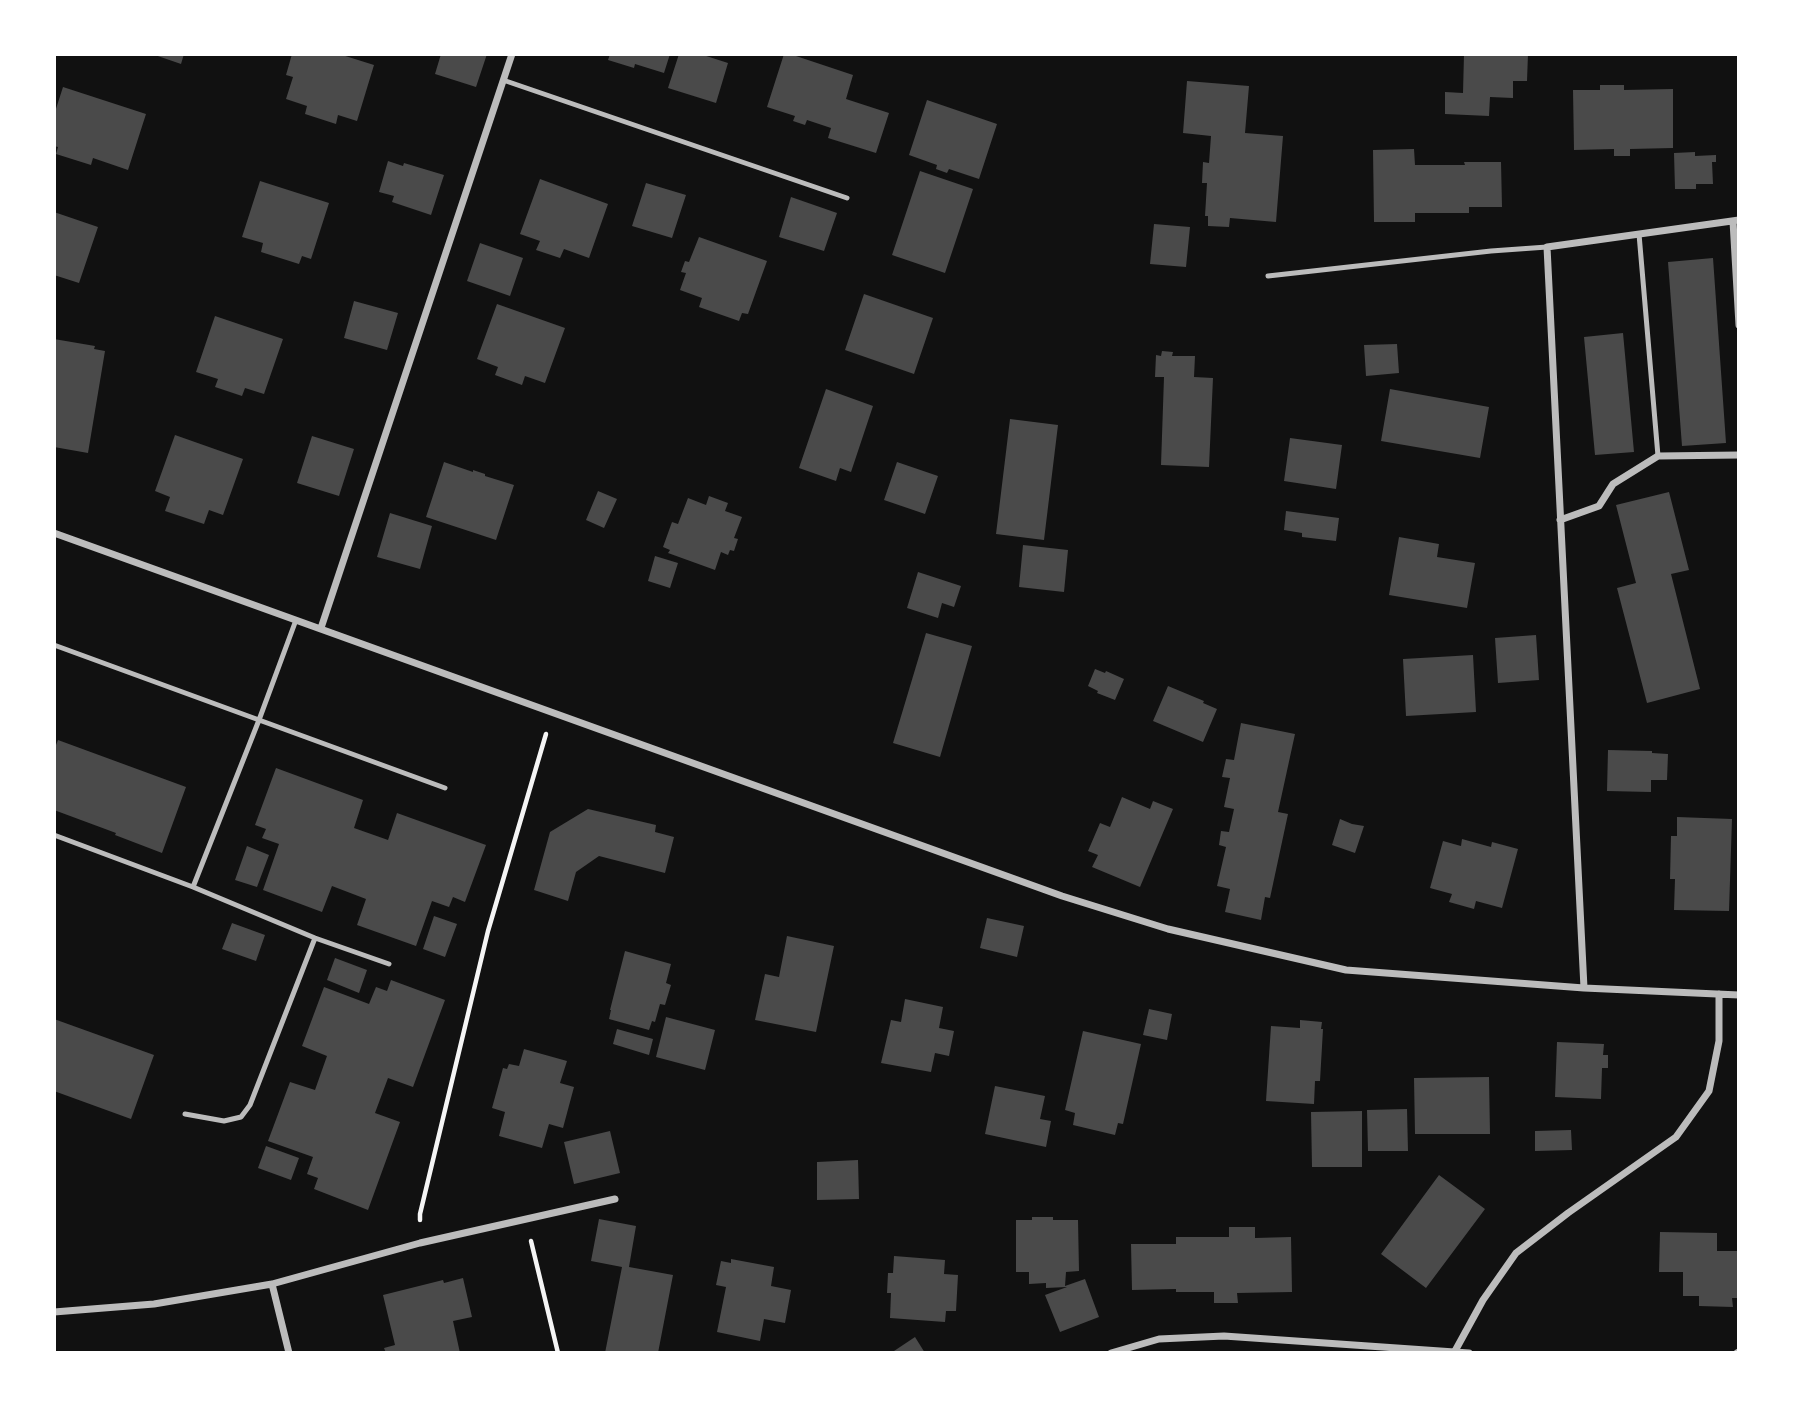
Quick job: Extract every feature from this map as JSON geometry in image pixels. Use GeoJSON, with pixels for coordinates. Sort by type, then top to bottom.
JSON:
{"type":"FeatureCollection","features":[{"type":"Feature","properties":{"kind":"street"},"geometry":{"type":"LineString","coordinates":[[321,628],[512,54]]}},
{"type":"Feature","properties":{"kind":"street"},"geometry":{"type":"LineString","coordinates":[[1584,988],[1547,247],[1736,221],[1739,325]]}},
{"type":"Feature","properties":{"kind":"street"},"geometry":{"type":"LineString","coordinates":[[1560,520],[1599,506],[1613,484],[1658,456],[1739,455]]}},
{"type":"Feature","properties":{"kind":"street"},"geometry":{"type":"LineString","coordinates":[[54,533],[1062,896],[1168,929],[1346,970],[1584,988],[1739,995]]}},
{"type":"Feature","properties":{"kind":"street"},"geometry":{"type":"LineString","coordinates":[[1455,1351],[1483,1300],[1516,1253],[1568,1213],[1676,1138],[1709,1091],[1719,1041],[1719,994]]}},
{"type":"Feature","properties":{"kind":"street"},"geometry":{"type":"LineString","coordinates":[[54,1312],[154,1304],[272,1284],[419,1243],[615,1199]]}},
{"type":"Feature","properties":{"kind":"street"},"geometry":{"type":"LineString","coordinates":[[272,1284],[289,1353]]}},
{"type":"Feature","properties":{"kind":"street"},"geometry":{"type":"LineString","coordinates":[[1111,1353],[1160,1339],[1224,1336],[1469,1353]]}},
{"type":"Feature","properties":{"kind":"lane"},"geometry":{"type":"LineString","coordinates":[[503,80],[848,198]]}},
{"type":"Feature","properties":{"kind":"lane"},"geometry":{"type":"LineString","coordinates":[[1639,234],[1658,456]]}},
{"type":"Feature","properties":{"kind":"lane"},"geometry":{"type":"LineString","coordinates":[[1268,276],[1547,247]]}},
{"type":"Feature","properties":{"kind":"lane"},"geometry":{"type":"LineString","coordinates":[[193,887],[296,620]]}},
{"type":"Feature","properties":{"kind":"lane"},"geometry":{"type":"LineString","coordinates":[[54,645],[445,788]]}},
{"type":"Feature","properties":{"kind":"lane"},"geometry":{"type":"LineString","coordinates":[[54,835],[389,964]]}},
{"type":"Feature","properties":{"kind":"lane"},"geometry":{"type":"LineString","coordinates":[[185,1114],[224,1121],[241,1117],[250,1105],[316,938]]}},
{"type":"Feature","properties":{"kind":"path"},"geometry":{"type":"LineString","coordinates":[[419,1243],[420,1214],[488,931],[553,713]]}},
{"type":"Feature","properties":{"kind":"path"},"geometry":{"type":"LineString","coordinates":[[525,1218],[558,1353]]}},
{"type":"Feature","properties":{"kind":"building"},"geometry":{"type":"Polygon","coordinates":[[[152,54],[184,54],[181,64],[152,54]]]}},
{"type":"Feature","properties":{"kind":"building"},"geometry":{"type":"Polygon","coordinates":[[[292,54],[339,54],[374,65],[357,121],[338,115],[336,124],[305,114],[307,106],[286,99],[293,77],[286,75],[292,54]]]}},
{"type":"Feature","properties":{"kind":"building"},"geometry":{"type":"Polygon","coordinates":[[[441,54],[487,54],[476,87],[435,74],[441,54]]]}},
{"type":"Feature","properties":{"kind":"building"},"geometry":{"type":"Polygon","coordinates":[[[610,54],[670,54],[664,73],[635,64],[634,68],[608,60],[610,54]]]}},
{"type":"Feature","properties":{"kind":"building"},"geometry":{"type":"Polygon","coordinates":[[[679,54],[700,54],[728,63],[716,103],[668,88],[679,54]]]}},
{"type":"Feature","properties":{"kind":"building"},"geometry":{"type":"Polygon","coordinates":[[[784,54],[853,75],[846,99],[889,113],[876,153],[828,138],[831,128],[807,120],[805,125],[793,121],[795,116],[767,107],[784,54]]]}},
{"type":"Feature","properties":{"kind":"building"},"geometry":{"type":"Polygon","coordinates":[[[1464,54],[1528,54],[1527,81],[1513,81],[1513,98],[1490,97],[1489,116],[1445,114],[1445,92],[1463,93],[1464,54]]]}},
{"type":"Feature","properties":{"kind":"building"},"geometry":{"type":"Polygon","coordinates":[[[1187,81],[1249,86],[1245,133],[1283,136],[1276,222],[1230,218],[1229,227],[1208,226],[1208,216],[1205,216],[1207,183],[1202,183],[1203,162],[1209,163],[1211,136],[1183,133],[1187,81]]]}},
{"type":"Feature","properties":{"kind":"building"},"geometry":{"type":"Polygon","coordinates":[[[1600,85],[1624,85],[1624,90],[1673,89],[1673,148],[1630,149],[1630,156],[1614,156],[1614,149],[1574,150],[1573,90],[1600,90],[1600,85]]]}},
{"type":"Feature","properties":{"kind":"building"},"geometry":{"type":"Polygon","coordinates":[[[63,87],[146,114],[128,170],[93,158],[91,165],[56,154],[58,147],[54,146],[54,115],[63,87]]]}},
{"type":"Feature","properties":{"kind":"building"},"geometry":{"type":"Polygon","coordinates":[[[927,100],[997,124],[979,179],[949,169],[947,173],[936,169],[937,165],[909,155],[927,100]]]}},
{"type":"Feature","properties":{"kind":"building"},"geometry":{"type":"Polygon","coordinates":[[[1414,149],[1415,165],[1501,162],[1502,207],[1469,207],[1469,213],[1415,213],[1415,222],[1374,222],[1373,150],[1414,149]]]}},
{"type":"Feature","properties":{"kind":"building"},"geometry":{"type":"Polygon","coordinates":[[[1695,152],[1695,156],[1716,155],[1716,162],[1712,162],[1713,184],[1696,184],[1696,189],[1675,189],[1674,153],[1695,152]]]}},
{"type":"Feature","properties":{"kind":"building"},"geometry":{"type":"Polygon","coordinates":[[[388,161],[444,175],[431,215],[392,202],[394,196],[379,192],[388,161]]]}},
{"type":"Feature","properties":{"kind":"building"},"geometry":{"type":"Polygon","coordinates":[[[920,171],[973,189],[945,273],[892,255],[920,171]]]}},
{"type":"Feature","properties":{"kind":"building"},"geometry":{"type":"Polygon","coordinates":[[[540,179],[608,204],[589,258],[564,249],[560,258],[536,250],[540,241],[520,234],[540,179]]]}},
{"type":"Feature","properties":{"kind":"building"},"geometry":{"type":"Polygon","coordinates":[[[260,181],[329,203],[311,259],[302,256],[299,264],[261,252],[263,243],[242,237],[260,181]]]}},
{"type":"Feature","properties":{"kind":"building"},"geometry":{"type":"Polygon","coordinates":[[[646,183],[686,195],[672,238],[632,226],[646,183]]]}},
{"type":"Feature","properties":{"kind":"building"},"geometry":{"type":"Polygon","coordinates":[[[791,197],[837,213],[824,251],[779,237],[791,197]]]}},
{"type":"Feature","properties":{"kind":"building"},"geometry":{"type":"Polygon","coordinates":[[[54,212],[98,227],[79,283],[54,275],[54,212]]]}},
{"type":"Feature","properties":{"kind":"building"},"geometry":{"type":"Polygon","coordinates":[[[1154,224],[1190,227],[1186,267],[1150,264],[1154,224]]]}},
{"type":"Feature","properties":{"kind":"building"},"geometry":{"type":"Polygon","coordinates":[[[699,237],[767,261],[748,314],[742,313],[739,321],[699,307],[702,298],[680,290],[686,273],[681,272],[685,261],[689,262],[699,237]]]}},
{"type":"Feature","properties":{"kind":"building"},"geometry":{"type":"Polygon","coordinates":[[[480,243],[523,258],[510,296],[467,281],[480,243]]]}},
{"type":"Feature","properties":{"kind":"building"},"geometry":{"type":"Polygon","coordinates":[[[1713,258],[1726,443],[1682,446],[1668,262],[1713,258]]]}},
{"type":"Feature","properties":{"kind":"building"},"geometry":{"type":"Polygon","coordinates":[[[864,294],[933,318],[914,374],[845,350],[864,294]]]}},
{"type":"Feature","properties":{"kind":"building"},"geometry":{"type":"Polygon","coordinates":[[[354,301],[398,313],[387,350],[344,338],[354,301]]]}},
{"type":"Feature","properties":{"kind":"building"},"geometry":{"type":"Polygon","coordinates":[[[497,304],[565,328],[545,383],[525,376],[522,385],[495,375],[498,367],[477,359],[497,304]]]}},
{"type":"Feature","properties":{"kind":"building"},"geometry":{"type":"Polygon","coordinates":[[[215,316],[283,339],[264,394],[245,388],[242,396],[215,387],[218,379],[196,372],[215,316]]]}},
{"type":"Feature","properties":{"kind":"building"},"geometry":{"type":"Polygon","coordinates":[[[1623,333],[1634,452],[1595,455],[1584,337],[1623,333]]]}},
{"type":"Feature","properties":{"kind":"building"},"geometry":{"type":"Polygon","coordinates":[[[54,339],[95,346],[94,349],[105,351],[88,453],[54,447],[54,339]]]}},
{"type":"Feature","properties":{"kind":"building"},"geometry":{"type":"Polygon","coordinates":[[[1397,344],[1399,373],[1366,376],[1364,345],[1397,344]]]}},
{"type":"Feature","properties":{"kind":"building"},"geometry":{"type":"Polygon","coordinates":[[[1162,351],[1173,352],[1172,356],[1195,356],[1194,377],[1213,378],[1209,467],[1161,465],[1164,377],[1155,377],[1156,355],[1161,356],[1162,351]]]}},
{"type":"Feature","properties":{"kind":"building"},"geometry":{"type":"Polygon","coordinates":[[[826,389],[873,406],[851,472],[840,468],[836,481],[799,468],[826,389]]]}},
{"type":"Feature","properties":{"kind":"building"},"geometry":{"type":"Polygon","coordinates":[[[1390,389],[1489,407],[1480,458],[1381,441],[1390,389]]]}},
{"type":"Feature","properties":{"kind":"building"},"geometry":{"type":"Polygon","coordinates":[[[1010,419],[1058,425],[1044,540],[996,534],[1010,419]]]}},
{"type":"Feature","properties":{"kind":"building"},"geometry":{"type":"Polygon","coordinates":[[[175,435],[243,459],[223,515],[209,510],[204,524],[165,511],[170,497],[155,491],[175,435]]]}},
{"type":"Feature","properties":{"kind":"building"},"geometry":{"type":"Polygon","coordinates":[[[312,436],[354,449],[339,496],[297,483],[312,436]]]}},
{"type":"Feature","properties":{"kind":"building"},"geometry":{"type":"Polygon","coordinates":[[[1290,438],[1342,445],[1336,489],[1284,481],[1290,438]]]}},
{"type":"Feature","properties":{"kind":"building"},"geometry":{"type":"Polygon","coordinates":[[[444,462],[514,485],[496,540],[426,517],[444,462]]]}},
{"type":"Feature","properties":{"kind":"building"},"geometry":{"type":"Polygon","coordinates":[[[897,462],[938,476],[925,514],[884,500],[897,462]]]}},
{"type":"Feature","properties":{"kind":"building"},"geometry":{"type":"Polygon","coordinates":[[[598,491],[617,499],[604,528],[586,520],[598,491]]]}},
{"type":"Feature","properties":{"kind":"building"},"geometry":{"type":"Polygon","coordinates":[[[1669,492],[1689,570],[1671,574],[1700,689],[1647,703],[1617,588],[1636,583],[1616,505],[1669,492]]]}},
{"type":"Feature","properties":{"kind":"building"},"geometry":{"type":"Polygon","coordinates":[[[709,496],[728,503],[725,511],[742,517],[734,538],[738,539],[734,551],[730,550],[728,555],[721,552],[715,570],[668,553],[670,550],[663,547],[672,522],[678,524],[688,498],[706,505],[709,496]]]}},
{"type":"Feature","properties":{"kind":"building"},"geometry":{"type":"Polygon","coordinates":[[[1286,511],[1339,518],[1336,541],[1302,537],[1302,533],[1284,530],[1286,511]]]}},
{"type":"Feature","properties":{"kind":"building"},"geometry":{"type":"Polygon","coordinates":[[[390,513],[432,526],[420,569],[377,557],[390,513]]]}},
{"type":"Feature","properties":{"kind":"building"},"geometry":{"type":"Polygon","coordinates":[[[1399,537],[1439,544],[1437,557],[1475,563],[1467,608],[1389,595],[1399,537]]]}},
{"type":"Feature","properties":{"kind":"building"},"geometry":{"type":"Polygon","coordinates":[[[1023,545],[1068,550],[1064,592],[1019,587],[1023,545]]]}},
{"type":"Feature","properties":{"kind":"building"},"geometry":{"type":"Polygon","coordinates":[[[655,556],[678,563],[670,588],[648,581],[655,556]]]}},
{"type":"Feature","properties":{"kind":"building"},"geometry":{"type":"Polygon","coordinates":[[[918,572],[961,586],[954,607],[942,603],[938,618],[907,608],[918,572]]]}},
{"type":"Feature","properties":{"kind":"building"},"geometry":{"type":"Polygon","coordinates":[[[926,633],[972,646],[940,757],[893,743],[926,633]]]}},
{"type":"Feature","properties":{"kind":"building"},"geometry":{"type":"Polygon","coordinates":[[[1536,635],[1539,680],[1498,683],[1495,638],[1536,635]]]}},
{"type":"Feature","properties":{"kind":"building"},"geometry":{"type":"Polygon","coordinates":[[[1473,655],[1476,712],[1406,716],[1403,659],[1473,655]]]}},
{"type":"Feature","properties":{"kind":"building"},"geometry":{"type":"Polygon","coordinates":[[[1095,669],[1124,679],[1115,700],[1088,686],[1095,669]]]}},
{"type":"Feature","properties":{"kind":"building"},"geometry":{"type":"Polygon","coordinates":[[[1168,686],[1217,709],[1203,742],[1153,721],[1168,686]]]}},
{"type":"Feature","properties":{"kind":"building"},"geometry":{"type":"Polygon","coordinates":[[[1241,723],[1295,734],[1278,812],[1288,814],[1270,898],[1265,897],[1261,920],[1225,912],[1230,889],[1217,886],[1226,847],[1219,845],[1221,831],[1229,832],[1234,809],[1224,807],[1230,778],[1222,777],[1226,759],[1234,760],[1241,723]]]}},
{"type":"Feature","properties":{"kind":"building"},"geometry":{"type":"Polygon","coordinates":[[[58,740],[186,787],[162,853],[54,810],[54,750],[58,740]]]}},
{"type":"Feature","properties":{"kind":"building"},"geometry":{"type":"Polygon","coordinates":[[[1608,750],[1668,754],[1667,780],[1651,780],[1651,792],[1607,791],[1608,750]]]}},
{"type":"Feature","properties":{"kind":"building"},"geometry":{"type":"Polygon","coordinates":[[[276,768],[363,800],[354,828],[388,840],[397,813],[486,845],[465,902],[453,897],[449,907],[432,901],[416,946],[357,925],[366,899],[332,886],[322,912],[263,890],[279,844],[262,838],[266,829],[255,825],[276,768]]]}},
{"type":"Feature","properties":{"kind":"building"},"geometry":{"type":"Polygon","coordinates":[[[1122,797],[1150,809],[1153,801],[1173,809],[1140,887],[1092,867],[1098,855],[1088,851],[1100,823],[1110,827],[1122,797]]]}},
{"type":"Feature","properties":{"kind":"building"},"geometry":{"type":"Polygon","coordinates":[[[588,809],[656,825],[655,832],[674,837],[665,873],[599,856],[576,872],[568,901],[534,890],[550,832],[588,809]]]}},
{"type":"Feature","properties":{"kind":"building"},"geometry":{"type":"Polygon","coordinates":[[[1677,817],[1732,819],[1729,911],[1674,910],[1675,879],[1670,879],[1671,836],[1677,836],[1677,817]]]}},
{"type":"Feature","properties":{"kind":"building"},"geometry":{"type":"Polygon","coordinates":[[[1340,819],[1364,826],[1355,853],[1332,845],[1340,819]]]}},
{"type":"Feature","properties":{"kind":"building"},"geometry":{"type":"Polygon","coordinates":[[[1462,839],[1491,847],[1492,842],[1518,849],[1502,908],[1476,901],[1474,909],[1449,902],[1452,894],[1430,888],[1443,841],[1461,846],[1462,839]]]}},
{"type":"Feature","properties":{"kind":"building"},"geometry":{"type":"Polygon","coordinates":[[[247,846],[269,855],[257,887],[235,880],[247,846]]]}},
{"type":"Feature","properties":{"kind":"building"},"geometry":{"type":"Polygon","coordinates":[[[434,916],[457,924],[445,957],[423,949],[434,916]]]}},
{"type":"Feature","properties":{"kind":"building"},"geometry":{"type":"Polygon","coordinates":[[[987,918],[1024,926],[1017,957],[980,948],[987,918]]]}},
{"type":"Feature","properties":{"kind":"building"},"geometry":{"type":"Polygon","coordinates":[[[232,923],[265,935],[256,961],[222,949],[232,923]]]}},
{"type":"Feature","properties":{"kind":"building"},"geometry":{"type":"Polygon","coordinates":[[[787,936],[834,946],[816,1032],[755,1020],[765,974],[779,977],[787,936]]]}},
{"type":"Feature","properties":{"kind":"building"},"geometry":{"type":"Polygon","coordinates":[[[625,951],[671,964],[666,983],[671,985],[665,1005],[660,1004],[655,1022],[652,1021],[649,1030],[609,1019],[625,951]]]}},
{"type":"Feature","properties":{"kind":"building"},"geometry":{"type":"Polygon","coordinates":[[[335,958],[367,970],[359,993],[327,980],[335,958]]]}},
{"type":"Feature","properties":{"kind":"building"},"geometry":{"type":"Polygon","coordinates":[[[391,980],[445,1000],[413,1087],[388,1078],[375,1113],[400,1122],[368,1210],[314,1189],[318,1178],[307,1174],[313,1157],[268,1141],[290,1082],[315,1090],[327,1056],[302,1046],[324,987],[369,1004],[376,987],[387,991],[391,980]]]}},
{"type":"Feature","properties":{"kind":"building"},"geometry":{"type":"Polygon","coordinates":[[[905,999],[943,1007],[939,1028],[954,1031],[949,1056],[935,1053],[931,1072],[881,1063],[891,1020],[901,1022],[905,999]]]}},
{"type":"Feature","properties":{"kind":"building"},"geometry":{"type":"Polygon","coordinates":[[[1149,1009],[1172,1014],[1167,1040],[1143,1035],[1149,1009]]]}},
{"type":"Feature","properties":{"kind":"building"},"geometry":{"type":"Polygon","coordinates":[[[666,1017],[715,1030],[705,1070],[656,1057],[666,1017]]]}},
{"type":"Feature","properties":{"kind":"building"},"geometry":{"type":"Polygon","coordinates":[[[54,1019],[154,1055],[131,1119],[54,1091],[54,1019]]]}},
{"type":"Feature","properties":{"kind":"building"},"geometry":{"type":"Polygon","coordinates":[[[1300,1020],[1322,1022],[1320,1081],[1315,1081],[1314,1104],[1266,1101],[1271,1026],[1300,1028],[1300,1020]]]}},
{"type":"Feature","properties":{"kind":"building"},"geometry":{"type":"Polygon","coordinates":[[[617,1029],[653,1039],[649,1055],[613,1044],[617,1029]]]}},
{"type":"Feature","properties":{"kind":"building"},"geometry":{"type":"Polygon","coordinates":[[[1083,1031],[1141,1044],[1123,1124],[1118,1123],[1115,1135],[1073,1125],[1075,1113],[1065,1110],[1083,1031]]]}},
{"type":"Feature","properties":{"kind":"building"},"geometry":{"type":"Polygon","coordinates":[[[1557,1042],[1604,1044],[1603,1055],[1608,1055],[1608,1068],[1602,1068],[1601,1099],[1555,1097],[1557,1042]]]}},
{"type":"Feature","properties":{"kind":"building"},"geometry":{"type":"Polygon","coordinates":[[[524,1049],[567,1061],[560,1083],[574,1087],[563,1128],[549,1124],[542,1148],[499,1136],[505,1112],[492,1108],[503,1068],[507,1069],[509,1064],[519,1066],[524,1049]]]}},
{"type":"Feature","properties":{"kind":"building"},"geometry":{"type":"Polygon","coordinates":[[[1489,1077],[1490,1134],[1415,1134],[1414,1078],[1489,1077]]]}},
{"type":"Feature","properties":{"kind":"building"},"geometry":{"type":"Polygon","coordinates":[[[995,1086],[1045,1096],[1040,1119],[1051,1121],[1046,1147],[985,1134],[995,1086]]]}},
{"type":"Feature","properties":{"kind":"building"},"geometry":{"type":"Polygon","coordinates":[[[1407,1109],[1408,1151],[1368,1151],[1367,1110],[1407,1109]]]}},
{"type":"Feature","properties":{"kind":"building"},"geometry":{"type":"Polygon","coordinates":[[[1362,1111],[1362,1167],[1312,1167],[1311,1112],[1362,1111]]]}},
{"type":"Feature","properties":{"kind":"building"},"geometry":{"type":"Polygon","coordinates":[[[1571,1130],[1572,1150],[1535,1151],[1535,1131],[1571,1130]]]}},
{"type":"Feature","properties":{"kind":"building"},"geometry":{"type":"Polygon","coordinates":[[[610,1131],[620,1173],[574,1184],[564,1142],[610,1131]]]}},
{"type":"Feature","properties":{"kind":"building"},"geometry":{"type":"Polygon","coordinates":[[[266,1146],[299,1158],[291,1180],[258,1168],[266,1146]]]}},
{"type":"Feature","properties":{"kind":"building"},"geometry":{"type":"Polygon","coordinates":[[[858,1160],[859,1199],[817,1200],[817,1162],[858,1160]]]}},
{"type":"Feature","properties":{"kind":"building"},"geometry":{"type":"Polygon","coordinates":[[[1439,1175],[1485,1209],[1426,1288],[1381,1254],[1439,1175]]]}},
{"type":"Feature","properties":{"kind":"building"},"geometry":{"type":"Polygon","coordinates":[[[1032,1217],[1078,1220],[1079,1271],[1066,1272],[1065,1286],[1085,1279],[1099,1317],[1060,1332],[1045,1295],[1067,1287],[1046,1288],[1046,1283],[1029,1284],[1029,1272],[1016,1272],[1016,1220],[1032,1220],[1032,1217]]]}},
{"type":"Feature","properties":{"kind":"building"},"geometry":{"type":"Polygon","coordinates":[[[599,1219],[636,1226],[629,1267],[673,1275],[658,1353],[605,1353],[622,1267],[591,1261],[599,1219]]]}},
{"type":"Feature","properties":{"kind":"building"},"geometry":{"type":"Polygon","coordinates":[[[1229,1227],[1255,1227],[1255,1238],[1291,1237],[1292,1292],[1237,1293],[1238,1303],[1214,1303],[1214,1292],[1132,1290],[1131,1244],[1176,1244],[1176,1237],[1229,1237],[1229,1227]]]}},
{"type":"Feature","properties":{"kind":"building"},"geometry":{"type":"Polygon","coordinates":[[[1660,1232],[1717,1233],[1717,1251],[1738,1251],[1737,1298],[1732,1298],[1733,1307],[1699,1306],[1699,1296],[1683,1296],[1683,1272],[1659,1272],[1660,1232]]]}},
{"type":"Feature","properties":{"kind":"building"},"geometry":{"type":"Polygon","coordinates":[[[894,1256],[945,1260],[944,1274],[958,1275],[956,1311],[946,1311],[945,1322],[890,1318],[891,1293],[887,1293],[888,1273],[893,1273],[894,1256]]]}},
{"type":"Feature","properties":{"kind":"building"},"geometry":{"type":"Polygon","coordinates":[[[731,1259],[774,1267],[771,1286],[791,1290],[785,1323],[764,1319],[760,1341],[717,1332],[726,1287],[716,1285],[721,1261],[731,1263],[731,1259]]]}},
{"type":"Feature","properties":{"kind":"building"},"geometry":{"type":"Polygon","coordinates":[[[463,1278],[472,1317],[453,1321],[460,1353],[386,1353],[384,1348],[395,1345],[383,1295],[443,1280],[444,1283],[463,1278]]]}},
{"type":"Feature","properties":{"kind":"building"},"geometry":{"type":"Polygon","coordinates":[[[915,1337],[925,1353],[891,1353],[915,1337]]]}}]}
